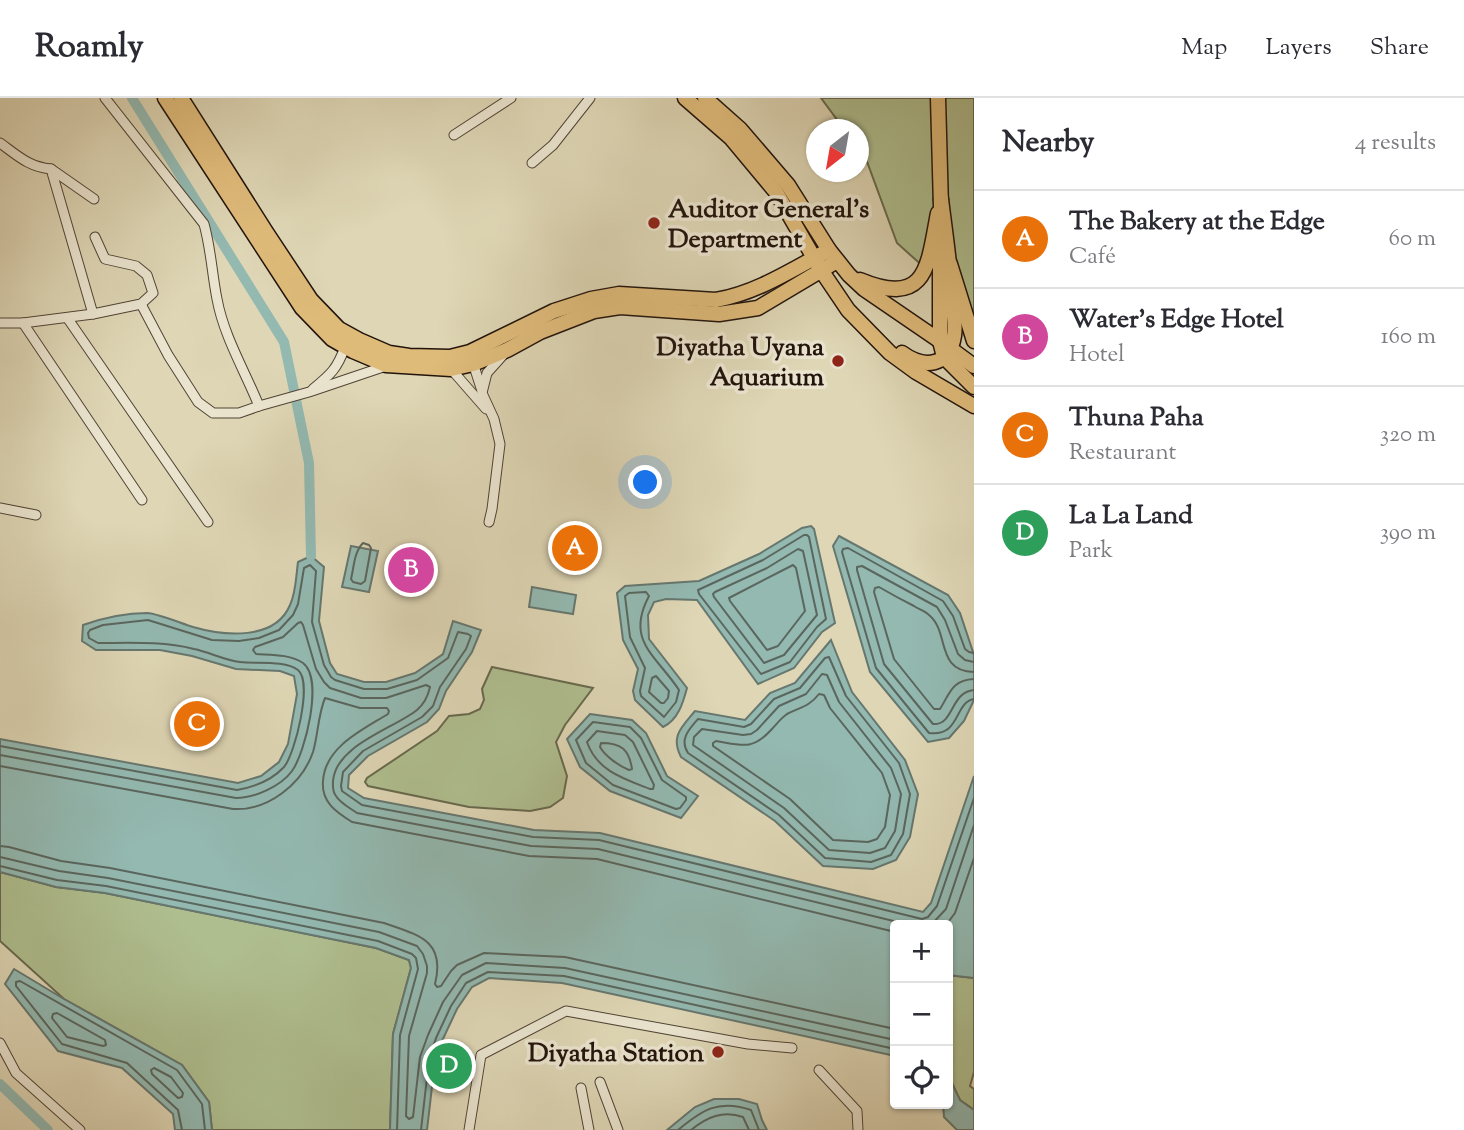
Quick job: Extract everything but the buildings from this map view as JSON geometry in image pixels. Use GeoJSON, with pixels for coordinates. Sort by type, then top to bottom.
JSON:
{"type":"FeatureCollection","features":[{"type":"Feature","properties":{"kind":"main road"},"geometry":{"type":"LineString","coordinates":[[165,98],[302,308],[332,339],[386,365],[451,369],[554,311],[591,299],[619,294],[716,300],[730,298],[833,256]]}},
{"type":"Feature","properties":{"kind":"main road"},"geometry":{"type":"LineString","coordinates":[[181,98],[312,300],[340,329],[389,353],[472,358],[507,350],[540,332],[594,311],[620,307],[719,314],[758,308],[818,264]]}},
{"type":"Feature","properties":{"kind":"main road"},"geometry":{"type":"LineString","coordinates":[[685,98],[731,138],[776,192],[818,264],[848,310],[862,325],[890,353],[916,372],[974,406]]}},
{"type":"Feature","properties":{"kind":"main road"},"geometry":{"type":"LineString","coordinates":[[705,98],[740,129],[788,185],[833,256],[849,275],[945,349],[974,366]]}},
{"type":"Feature","properties":{"kind":"main road"},"geometry":{"type":"LineString","coordinates":[[938,98],[945,349],[968,383],[974,387]]}},
{"type":"Feature","properties":{"kind":"main road"},"geometry":{"type":"LineString","coordinates":[[862,325],[910,359],[925,363],[938,361],[955,333],[950,264],[941,199]]}},
{"type":"Feature","properties":{"kind":"main road"},"geometry":{"type":"LineString","coordinates":[[849,275],[889,289],[907,288],[919,281],[930,259],[941,199]]}},
{"type":"Feature","properties":{"kind":"main road"},"geometry":{"type":"LineString","coordinates":[[950,264],[974,341]]}},
{"type":"Feature","properties":{"kind":"street"},"geometry":{"type":"LineString","coordinates":[[105,98],[204,224],[217,301],[234,351],[259,406]]}},
{"type":"Feature","properties":{"kind":"street"},"geometry":{"type":"LineString","coordinates":[[454,135],[512,98]]}},
{"type":"Feature","properties":{"kind":"street"},"geometry":{"type":"LineString","coordinates":[[532,163],[554,145],[590,98]]}},
{"type":"Feature","properties":{"kind":"street"},"geometry":{"type":"LineString","coordinates":[[0,143],[29,164],[51,169],[94,199]]}},
{"type":"Feature","properties":{"kind":"street"},"geometry":{"type":"LineString","coordinates":[[51,169],[93,314]]}},
{"type":"Feature","properties":{"kind":"street"},"geometry":{"type":"LineString","coordinates":[[0,323],[68,319],[141,303],[153,293],[147,275],[136,266],[105,259],[95,237]]}},
{"type":"Feature","properties":{"kind":"street"},"geometry":{"type":"LineString","coordinates":[[141,303],[198,402],[213,413],[239,413],[386,365]]}},
{"type":"Feature","properties":{"kind":"street"},"geometry":{"type":"LineString","coordinates":[[68,319],[208,522]]}},
{"type":"Feature","properties":{"kind":"street"},"geometry":{"type":"LineString","coordinates":[[23,323],[142,500]]}},
{"type":"Feature","properties":{"kind":"street"},"geometry":{"type":"LineString","coordinates":[[309,392],[338,364],[345,347]]}},
{"type":"Feature","properties":{"kind":"street"},"geometry":{"type":"LineString","coordinates":[[482,393],[487,373],[507,350]]}},
{"type":"Feature","properties":{"kind":"street"},"geometry":{"type":"LineString","coordinates":[[472,358],[500,443],[489,522]]}},
{"type":"Feature","properties":{"kind":"street"},"geometry":{"type":"LineString","coordinates":[[451,369],[494,419]]}},
{"type":"Feature","properties":{"kind":"street"},"geometry":{"type":"LineString","coordinates":[[0,508],[36,514]]}},
{"type":"Feature","properties":{"kind":"street"},"geometry":{"type":"LineString","coordinates":[[469,1130],[481,1055],[566,1011],[748,1044],[792,1048]]}},
{"type":"Feature","properties":{"kind":"street"},"geometry":{"type":"LineString","coordinates":[[0,1043],[16,1073],[80,1130]]}},
{"type":"Feature","properties":{"kind":"street"},"geometry":{"type":"LineString","coordinates":[[819,1070],[857,1111],[858,1130]]}},
{"type":"Feature","properties":{"kind":"street"},"geometry":{"type":"LineString","coordinates":[[600,1082],[618,1130]]}},
{"type":"Feature","properties":{"kind":"street"},"geometry":{"type":"LineString","coordinates":[[581,1088],[589,1130]]}},
{"type":"Feature","properties":{"kind":"green space"},"geometry":{"type":"Polygon","coordinates":[[[821,98],[974,98],[974,341],[950,264],[926,269],[897,243],[869,167],[869,119],[837,119],[821,98]]]}},
{"type":"Feature","properties":{"kind":"green space"},"geometry":{"type":"Polygon","coordinates":[[[492,667],[593,688],[565,725],[556,742],[567,776],[563,798],[550,807],[530,811],[469,807],[368,786],[365,782],[367,778],[437,731],[449,716],[469,714],[480,709],[484,700],[482,689],[492,667]]]}},
{"type":"Feature","properties":{"kind":"green space"},"geometry":{"type":"Polygon","coordinates":[[[0,872],[56,887],[105,893],[376,948],[409,960],[411,968],[393,1034],[390,1130],[212,1130],[209,1102],[182,1065],[64,999],[0,941],[0,872]]]}},
{"type":"Feature","properties":{"kind":"green space"},"geometry":{"type":"Polygon","coordinates":[[[953,976],[974,978],[974,1072],[970,1086],[974,1089],[974,1110],[960,1100],[953,1085],[953,976]]]}},
{"type":"Feature","properties":{"kind":"water"},"geometry":{"type":"Polygon","coordinates":[[[811,526],[814,529],[835,623],[822,632],[794,668],[758,684],[697,600],[666,599],[654,602],[648,615],[649,639],[687,688],[676,716],[663,727],[635,700],[633,691],[638,669],[623,640],[617,593],[625,586],[699,581],[759,554],[802,528],[811,526]]]}},
{"type":"Feature","properties":{"kind":"water"},"geometry":{"type":"Polygon","coordinates":[[[839,536],[948,595],[960,613],[974,655],[974,700],[964,721],[949,738],[928,742],[870,672],[833,546],[839,536]]]}},
{"type":"Feature","properties":{"kind":"water"},"geometry":{"type":"Polygon","coordinates":[[[351,546],[378,551],[369,592],[342,587],[351,546]]]}},
{"type":"Feature","properties":{"kind":"water"},"geometry":{"type":"Polygon","coordinates":[[[311,556],[324,567],[319,621],[330,663],[337,674],[364,682],[386,682],[415,673],[443,654],[453,621],[481,630],[472,652],[446,691],[439,709],[427,722],[368,756],[349,775],[348,788],[364,798],[534,830],[600,833],[923,912],[931,903],[974,776],[974,978],[953,976],[953,920],[890,920],[890,1055],[562,983],[489,978],[472,987],[457,1009],[442,1041],[435,1061],[427,1130],[390,1130],[393,1034],[411,968],[409,960],[376,948],[105,893],[56,887],[0,872],[0,739],[238,783],[261,776],[279,762],[288,744],[297,694],[294,676],[280,671],[236,669],[160,650],[96,650],[82,641],[83,625],[115,616],[147,613],[219,632],[248,633],[261,630],[283,617],[290,605],[294,595],[298,562],[311,556]]]}},
{"type":"Feature","properties":{"kind":"water"},"geometry":{"type":"Polygon","coordinates":[[[532,587],[576,595],[573,614],[529,607],[532,587]]]}},
{"type":"Feature","properties":{"kind":"water"},"geometry":{"type":"Polygon","coordinates":[[[831,640],[852,692],[905,760],[918,794],[910,837],[896,860],[873,869],[823,866],[775,821],[681,757],[678,750],[679,732],[695,711],[745,720],[770,693],[795,683],[831,640]]]}},
{"type":"Feature","properties":{"kind":"water"},"geometry":{"type":"Polygon","coordinates":[[[590,714],[632,720],[646,733],[667,776],[698,796],[681,818],[610,791],[580,767],[567,739],[590,714]]]}},
{"type":"Feature","properties":{"kind":"water"},"geometry":{"type":"Polygon","coordinates":[[[14,969],[182,1065],[209,1102],[212,1130],[175,1130],[173,1114],[122,1068],[58,1051],[5,984],[14,969]]]}},
{"type":"Feature","properties":{"kind":"water"},"geometry":{"type":"Polygon","coordinates":[[[953,1085],[960,1100],[974,1110],[974,1130],[957,1130],[944,1117],[943,1109],[953,1109],[953,1085]]]}},
{"type":"Feature","properties":{"kind":"water"},"geometry":{"type":"Polygon","coordinates":[[[714,1099],[739,1099],[757,1104],[767,1130],[667,1130],[695,1107],[714,1099]]]}},
{"type":"Feature","properties":{"kind":"waterway"},"geometry":{"type":"LineString","coordinates":[[132,98],[284,342],[309,463],[311,556]]}},
{"type":"Feature","properties":{"kind":"waterway"},"geometry":{"type":"LineString","coordinates":[[0,1084],[48,1130]]}},
{"type":"Feature","properties":{"kind":"place","name":"Auditor General's Department"},"geometry":{"type":"Point","coordinates":[654,223]}},
{"type":"Feature","properties":{"kind":"place","name":"Diyatha Uyana Aquarium"},"geometry":{"type":"Point","coordinates":[838,361]}},
{"type":"Feature","properties":{"kind":"place","name":"The Bakery at the Edge"},"geometry":{"type":"Point","coordinates":[575,548]}},
{"type":"Feature","properties":{"kind":"place","name":"Water's Edge Hotel"},"geometry":{"type":"Point","coordinates":[411,570]}},
{"type":"Feature","properties":{"kind":"place","name":"Thuna Paha"},"geometry":{"type":"Point","coordinates":[197,724]}},
{"type":"Feature","properties":{"kind":"place","name":"Diyatha Station"},"geometry":{"type":"Point","coordinates":[718,1052]}},
{"type":"Feature","properties":{"kind":"place","name":"La La Land"},"geometry":{"type":"Point","coordinates":[449,1066]}}]}
